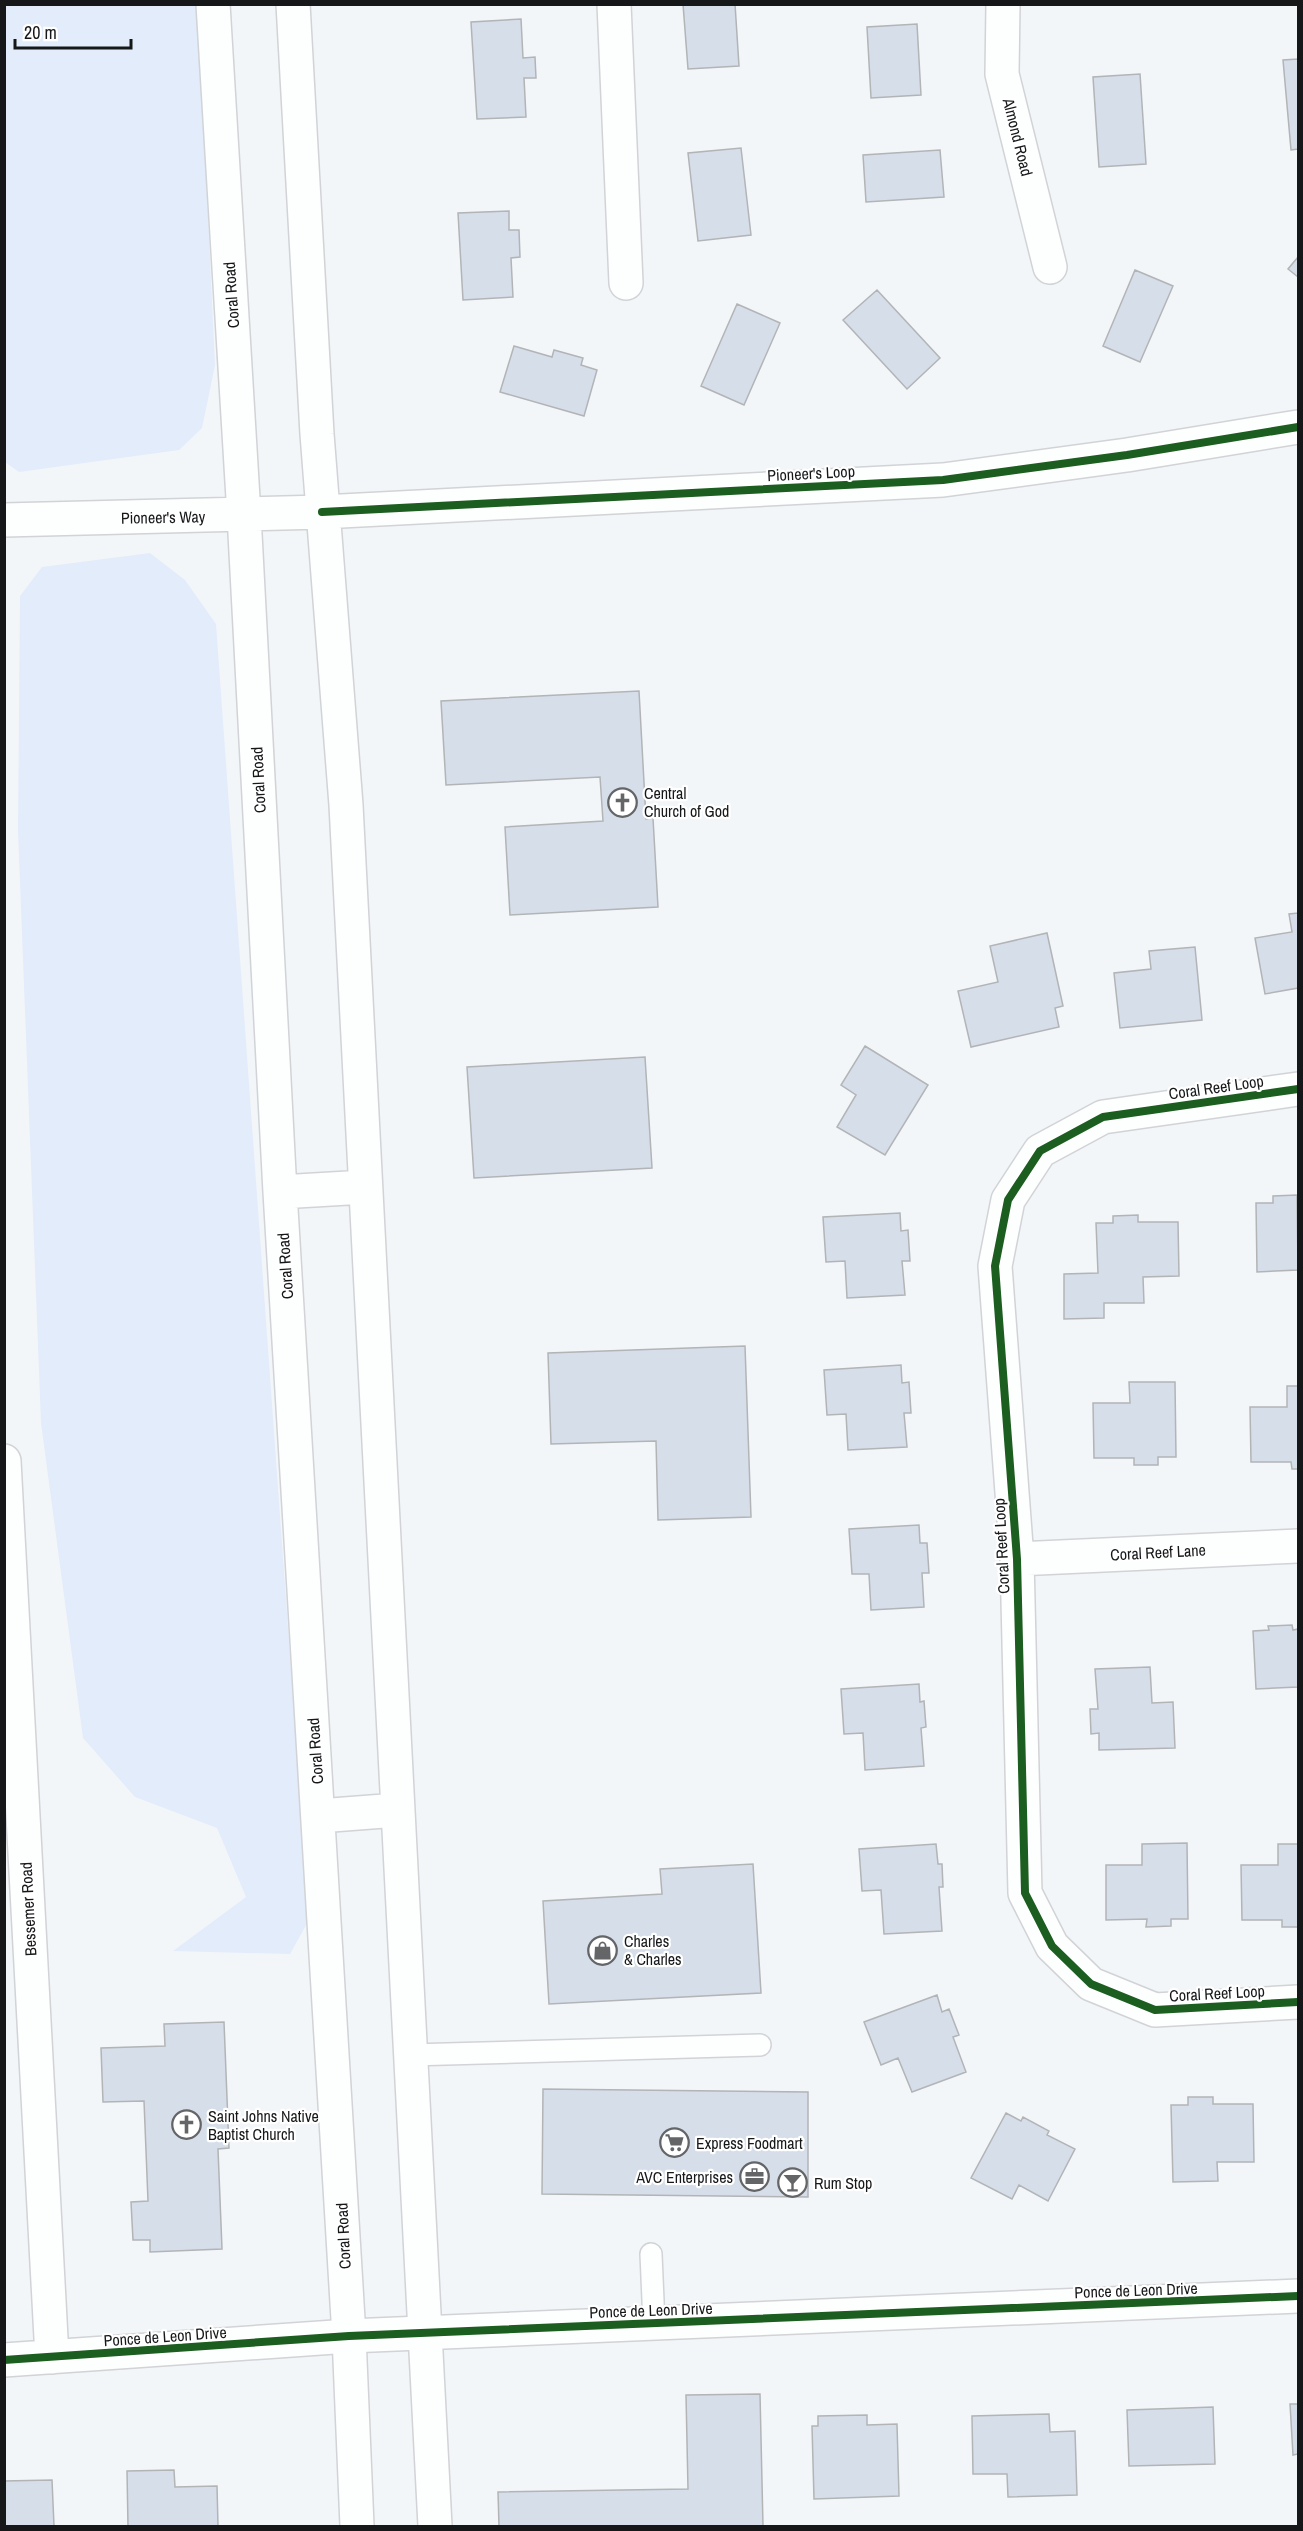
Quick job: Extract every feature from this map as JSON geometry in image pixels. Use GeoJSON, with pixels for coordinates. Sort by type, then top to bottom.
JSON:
{"type":"FeatureCollection","features":[{"type":"Feature","properties":{"kind":"main road","name":"Coral Road"},"geometry":{"type":"LineString","coordinates":[[213,4],[244,515],[280,1192],[349,2336],[357,2526]]}},
{"type":"Feature","properties":{"kind":"main road"},"geometry":{"type":"LineString","coordinates":[[293,4],[322,512],[346,805],[435,2526]]}},
{"type":"Feature","properties":{"kind":"main road"},"geometry":{"type":"LineString","coordinates":[[614,4],[626,283]]}},
{"type":"Feature","properties":{"kind":"main road","name":"Almond Road"},"geometry":{"type":"LineString","coordinates":[[1003,4],[1002,74],[1050,267]]}},
{"type":"Feature","properties":{"kind":"main road","name":"Pioneer's Loop"},"geometry":{"type":"LineString","coordinates":[[322,512],[944,480],[1299,428]]}},
{"type":"Feature","properties":{"kind":"main road","name":"Pioneer's Way"},"geometry":{"type":"LineString","coordinates":[[4,520],[322,512]]}},
{"type":"Feature","properties":{"kind":"main road","name":"Coral Reef Loop"},"geometry":{"type":"LineString","coordinates":[[1299,1089],[1103,1117],[1040,1151],[1008,1200],[995,1266],[1017,1559],[1025,1893],[1052,1946],[1091,1984],[1155,2010],[1299,2002]]}},
{"type":"Feature","properties":{"kind":"main road"},"geometry":{"type":"LineString","coordinates":[[280,1192],[365,1187]]}},
{"type":"Feature","properties":{"kind":"main road","name":"Bessemer Road"},"geometry":{"type":"LineString","coordinates":[[4,1461],[52,2357]]}},
{"type":"Feature","properties":{"kind":"main road","name":"Coral Reef Lane"},"geometry":{"type":"LineString","coordinates":[[1017,1559],[1299,1546]]}},
{"type":"Feature","properties":{"kind":"main road"},"geometry":{"type":"LineString","coordinates":[[319,1816],[397,1810]]}},
{"type":"Feature","properties":{"kind":"main road","name":"Ponce de Leon Drive"},"geometry":{"type":"LineString","coordinates":[[4,2360],[349,2336],[1299,2296]]}},
{"type":"Feature","properties":{"kind":"lane"},"geometry":{"type":"LineString","coordinates":[[410,2055],[760,2045]]}},
{"type":"Feature","properties":{"kind":"lane"},"geometry":{"type":"LineString","coordinates":[[651,2254],[654,2324]]}},
{"type":"Feature","properties":{"kind":"shaded area"},"geometry":{"type":"Polygon","coordinates":[[[4,5],[198,5],[215,365],[202,428],[179,450],[19,472],[5,462],[4,5]]]}},
{"type":"Feature","properties":{"kind":"shaded area"},"geometry":{"type":"Polygon","coordinates":[[[150,553],[185,580],[216,624],[309,1920],[290,1954],[173,1951],[246,1897],[217,1828],[135,1797],[83,1738],[41,1423],[18,831],[20,596],[42,567],[150,553]]]}},
{"type":"Feature","properties":{"kind":"building"},"geometry":{"type":"Polygon","coordinates":[[[683,4],[735,4],[739,66],[688,69],[683,4]]]}},
{"type":"Feature","properties":{"kind":"building"},"geometry":{"type":"Polygon","coordinates":[[[521,19],[523,58],[535,57],[536,78],[524,78],[526,117],[477,119],[471,22],[521,19]]]}},
{"type":"Feature","properties":{"kind":"building"},"geometry":{"type":"Polygon","coordinates":[[[917,24],[921,95],[871,98],[867,27],[917,24]]]}},
{"type":"Feature","properties":{"kind":"building"},"geometry":{"type":"Polygon","coordinates":[[[1298,59],[1298,149],[1291,150],[1283,60],[1298,59]]]}},
{"type":"Feature","properties":{"kind":"building"},"geometry":{"type":"Polygon","coordinates":[[[1140,74],[1146,164],[1099,167],[1093,77],[1140,74]]]}},
{"type":"Feature","properties":{"kind":"building"},"geometry":{"type":"Polygon","coordinates":[[[741,148],[751,235],[698,241],[688,153],[741,148]]]}},
{"type":"Feature","properties":{"kind":"building"},"geometry":{"type":"Polygon","coordinates":[[[940,150],[944,197],[866,202],[863,155],[940,150]]]}},
{"type":"Feature","properties":{"kind":"building"},"geometry":{"type":"Polygon","coordinates":[[[509,211],[509,230],[519,230],[520,257],[511,258],[513,297],[463,300],[458,213],[509,211]]]}},
{"type":"Feature","properties":{"kind":"building"},"geometry":{"type":"Polygon","coordinates":[[[1298,257],[1298,277],[1288,269],[1298,257]]]}},
{"type":"Feature","properties":{"kind":"building"},"geometry":{"type":"Polygon","coordinates":[[[1135,270],[1173,286],[1140,362],[1103,346],[1135,270]]]}},
{"type":"Feature","properties":{"kind":"building"},"geometry":{"type":"Polygon","coordinates":[[[877,290],[940,358],[907,389],[843,320],[877,290]]]}},
{"type":"Feature","properties":{"kind":"building"},"geometry":{"type":"Polygon","coordinates":[[[737,304],[780,323],[744,405],[701,386],[737,304]]]}},
{"type":"Feature","properties":{"kind":"building"},"geometry":{"type":"Polygon","coordinates":[[[514,346],[552,357],[554,350],[583,358],[581,365],[597,370],[584,416],[500,392],[514,346]]]}},
{"type":"Feature","properties":{"kind":"building","name":"Central Church of God"},"geometry":{"type":"Polygon","coordinates":[[[639,691],[646,819],[653,818],[658,907],[510,915],[505,827],[603,821],[600,777],[446,785],[441,701],[639,691]]]}},
{"type":"Feature","properties":{"kind":"building"},"geometry":{"type":"Polygon","coordinates":[[[1298,913],[1298,988],[1265,994],[1255,938],[1292,932],[1289,914],[1298,913]]]}},
{"type":"Feature","properties":{"kind":"building"},"geometry":{"type":"Polygon","coordinates":[[[1047,933],[1063,1006],[1055,1008],[1059,1027],[971,1047],[958,991],[998,982],[990,946],[1047,933]]]}},
{"type":"Feature","properties":{"kind":"building"},"geometry":{"type":"Polygon","coordinates":[[[1195,947],[1202,1020],[1120,1028],[1114,973],[1151,969],[1149,951],[1195,947]]]}},
{"type":"Feature","properties":{"kind":"building"},"geometry":{"type":"Polygon","coordinates":[[[865,1046],[928,1085],[885,1155],[837,1127],[856,1095],[841,1085],[865,1046]]]}},
{"type":"Feature","properties":{"kind":"building"},"geometry":{"type":"Polygon","coordinates":[[[645,1057],[652,1168],[474,1178],[467,1067],[645,1057]]]}},
{"type":"Feature","properties":{"kind":"building"},"geometry":{"type":"Polygon","coordinates":[[[1297,1195],[1298,1270],[1257,1272],[1256,1203],[1273,1203],[1273,1196],[1297,1195]]]}},
{"type":"Feature","properties":{"kind":"building"},"geometry":{"type":"Polygon","coordinates":[[[900,1213],[901,1231],[908,1230],[910,1261],[902,1261],[905,1295],[847,1298],[845,1261],[826,1262],[823,1217],[900,1213]]]}},
{"type":"Feature","properties":{"kind":"building"},"geometry":{"type":"Polygon","coordinates":[[[1138,1215],[1138,1222],[1178,1222],[1179,1276],[1143,1277],[1144,1303],[1104,1303],[1104,1318],[1064,1319],[1064,1274],[1098,1273],[1096,1223],[1113,1223],[1113,1216],[1138,1215]]]}},
{"type":"Feature","properties":{"kind":"building"},"geometry":{"type":"Polygon","coordinates":[[[745,1346],[751,1517],[658,1520],[656,1441],[551,1444],[548,1353],[745,1346]]]}},
{"type":"Feature","properties":{"kind":"building"},"geometry":{"type":"Polygon","coordinates":[[[901,1365],[902,1383],[909,1382],[911,1413],[904,1413],[907,1447],[848,1450],[846,1414],[827,1415],[824,1370],[901,1365]]]}},
{"type":"Feature","properties":{"kind":"building"},"geometry":{"type":"Polygon","coordinates":[[[1129,1382],[1175,1382],[1176,1457],[1158,1457],[1158,1465],[1134,1465],[1134,1458],[1094,1458],[1093,1403],[1130,1403],[1129,1382]]]}},
{"type":"Feature","properties":{"kind":"building"},"geometry":{"type":"Polygon","coordinates":[[[1287,1386],[1298,1386],[1298,1469],[1292,1469],[1291,1462],[1251,1462],[1250,1407],[1287,1407],[1287,1386]]]}},
{"type":"Feature","properties":{"kind":"building"},"geometry":{"type":"Polygon","coordinates":[[[919,1525],[920,1543],[927,1543],[929,1573],[922,1573],[924,1607],[871,1610],[869,1574],[852,1574],[849,1529],[919,1525]]]}},
{"type":"Feature","properties":{"kind":"building"},"geometry":{"type":"Polygon","coordinates":[[[1292,1625],[1293,1630],[1298,1629],[1298,1687],[1256,1689],[1253,1631],[1269,1630],[1268,1626],[1292,1625]]]}},
{"type":"Feature","properties":{"kind":"building"},"geometry":{"type":"Polygon","coordinates":[[[1150,1667],[1152,1703],[1173,1702],[1175,1748],[1099,1750],[1099,1733],[1091,1734],[1090,1709],[1098,1709],[1095,1669],[1150,1667]]]}},
{"type":"Feature","properties":{"kind":"building"},"geometry":{"type":"Polygon","coordinates":[[[919,1684],[920,1702],[924,1701],[926,1727],[921,1728],[924,1766],[865,1770],[863,1733],[844,1734],[841,1689],[919,1684]]]}},
{"type":"Feature","properties":{"kind":"building"},"geometry":{"type":"Polygon","coordinates":[[[1187,1843],[1188,1919],[1171,1919],[1171,1926],[1146,1927],[1147,1919],[1106,1920],[1106,1865],[1142,1865],[1142,1844],[1187,1843]]]}},
{"type":"Feature","properties":{"kind":"building"},"geometry":{"type":"Polygon","coordinates":[[[936,1844],[938,1864],[942,1864],[943,1887],[939,1887],[942,1931],[884,1934],[881,1890],[862,1891],[859,1849],[936,1844]]]}},
{"type":"Feature","properties":{"kind":"building"},"geometry":{"type":"Polygon","coordinates":[[[1278,1844],[1298,1844],[1298,1927],[1282,1927],[1282,1920],[1242,1920],[1241,1865],[1278,1865],[1278,1844]]]}},
{"type":"Feature","properties":{"kind":"building"},"geometry":{"type":"Polygon","coordinates":[[[753,1864],[761,1993],[549,2004],[543,1901],[662,1894],[660,1869],[753,1864]]]}},
{"type":"Feature","properties":{"kind":"building"},"geometry":{"type":"Polygon","coordinates":[[[937,1995],[942,2012],[949,2009],[959,2035],[953,2037],[966,2072],[912,2092],[898,2058],[881,2065],[864,2022],[937,1995]]]}},
{"type":"Feature","properties":{"kind":"building","name":"Saint Johns Native Baptist Church"},"geometry":{"type":"Polygon","coordinates":[[[224,2022],[229,2148],[218,2149],[222,2249],[150,2252],[150,2240],[133,2240],[131,2202],[148,2201],[144,2101],[103,2102],[101,2048],[165,2046],[164,2024],[224,2022]]]}},
{"type":"Feature","properties":{"kind":"building","name":"Express Foodmart"},"geometry":{"type":"Polygon","coordinates":[[[543,2089],[808,2092],[808,2197],[542,2194],[543,2089]]]}},
{"type":"Feature","properties":{"kind":"building"},"geometry":{"type":"Polygon","coordinates":[[[1188,2097],[1213,2097],[1213,2104],[1253,2104],[1254,2162],[1217,2162],[1218,2181],[1173,2182],[1171,2105],[1188,2105],[1188,2097]]]}},
{"type":"Feature","properties":{"kind":"building"},"geometry":{"type":"Polygon","coordinates":[[[1006,2113],[1021,2121],[1023,2117],[1049,2131],[1047,2135],[1075,2149],[1048,2201],[1019,2185],[1012,2199],[971,2178],[1006,2113]]]}},
{"type":"Feature","properties":{"kind":"building"},"geometry":{"type":"Polygon","coordinates":[[[760,2394],[763,2526],[499,2526],[498,2492],[688,2489],[686,2395],[760,2394]]]}},
{"type":"Feature","properties":{"kind":"building"},"geometry":{"type":"Polygon","coordinates":[[[1290,2404],[1298,2404],[1298,2454],[1293,2455],[1290,2404]]]}},
{"type":"Feature","properties":{"kind":"building"},"geometry":{"type":"Polygon","coordinates":[[[1213,2407],[1215,2464],[1129,2466],[1127,2410],[1213,2407]]]}},
{"type":"Feature","properties":{"kind":"building"},"geometry":{"type":"Polygon","coordinates":[[[1049,2414],[1050,2432],[1075,2431],[1077,2495],[1008,2497],[1007,2474],[973,2474],[972,2416],[1049,2414]]]}},
{"type":"Feature","properties":{"kind":"building"},"geometry":{"type":"Polygon","coordinates":[[[867,2415],[867,2425],[897,2424],[899,2496],[814,2499],[812,2426],[818,2426],[818,2416],[867,2415]]]}},
{"type":"Feature","properties":{"kind":"building"},"geometry":{"type":"Polygon","coordinates":[[[174,2470],[175,2487],[217,2486],[218,2526],[128,2526],[127,2471],[174,2470]]]}},
{"type":"Feature","properties":{"kind":"building"},"geometry":{"type":"Polygon","coordinates":[[[52,2480],[54,2526],[4,2526],[4,2481],[52,2480]]]}},
{"type":"Feature","properties":{"kind":"cycle path"},"geometry":{"type":"LineString","coordinates":[[322,512],[943,480],[1127,455],[1298,427]]}},
{"type":"Feature","properties":{"kind":"cycle path"},"geometry":{"type":"LineString","coordinates":[[1298,1089],[1103,1117],[1040,1151],[1008,1200],[995,1266],[1017,1559],[1025,1893],[1052,1946],[1091,1984],[1155,2010],[1298,2002]]}},
{"type":"Feature","properties":{"kind":"cycle path"},"geometry":{"type":"LineString","coordinates":[[4,2360],[349,2336],[1298,2296]]}},
{"type":"Feature","properties":{"kind":"place","name":"Central Church of God"},"geometry":{"type":"Point","coordinates":[623,802]}},
{"type":"Feature","properties":{"kind":"place","name":"Charles & Charles"},"geometry":{"type":"Point","coordinates":[603,1950]}},
{"type":"Feature","properties":{"kind":"place","name":"Saint Johns Native Baptist Church"},"geometry":{"type":"Point","coordinates":[187,2125]}},
{"type":"Feature","properties":{"kind":"place","name":"Express Foodmart"},"geometry":{"type":"Point","coordinates":[675,2143]}},
{"type":"Feature","properties":{"kind":"place","name":"AVC Enterprises"},"geometry":{"type":"Point","coordinates":[754,2177]}},
{"type":"Feature","properties":{"kind":"place","name":"Rum Stop"},"geometry":{"type":"Point","coordinates":[793,2183]}}]}
